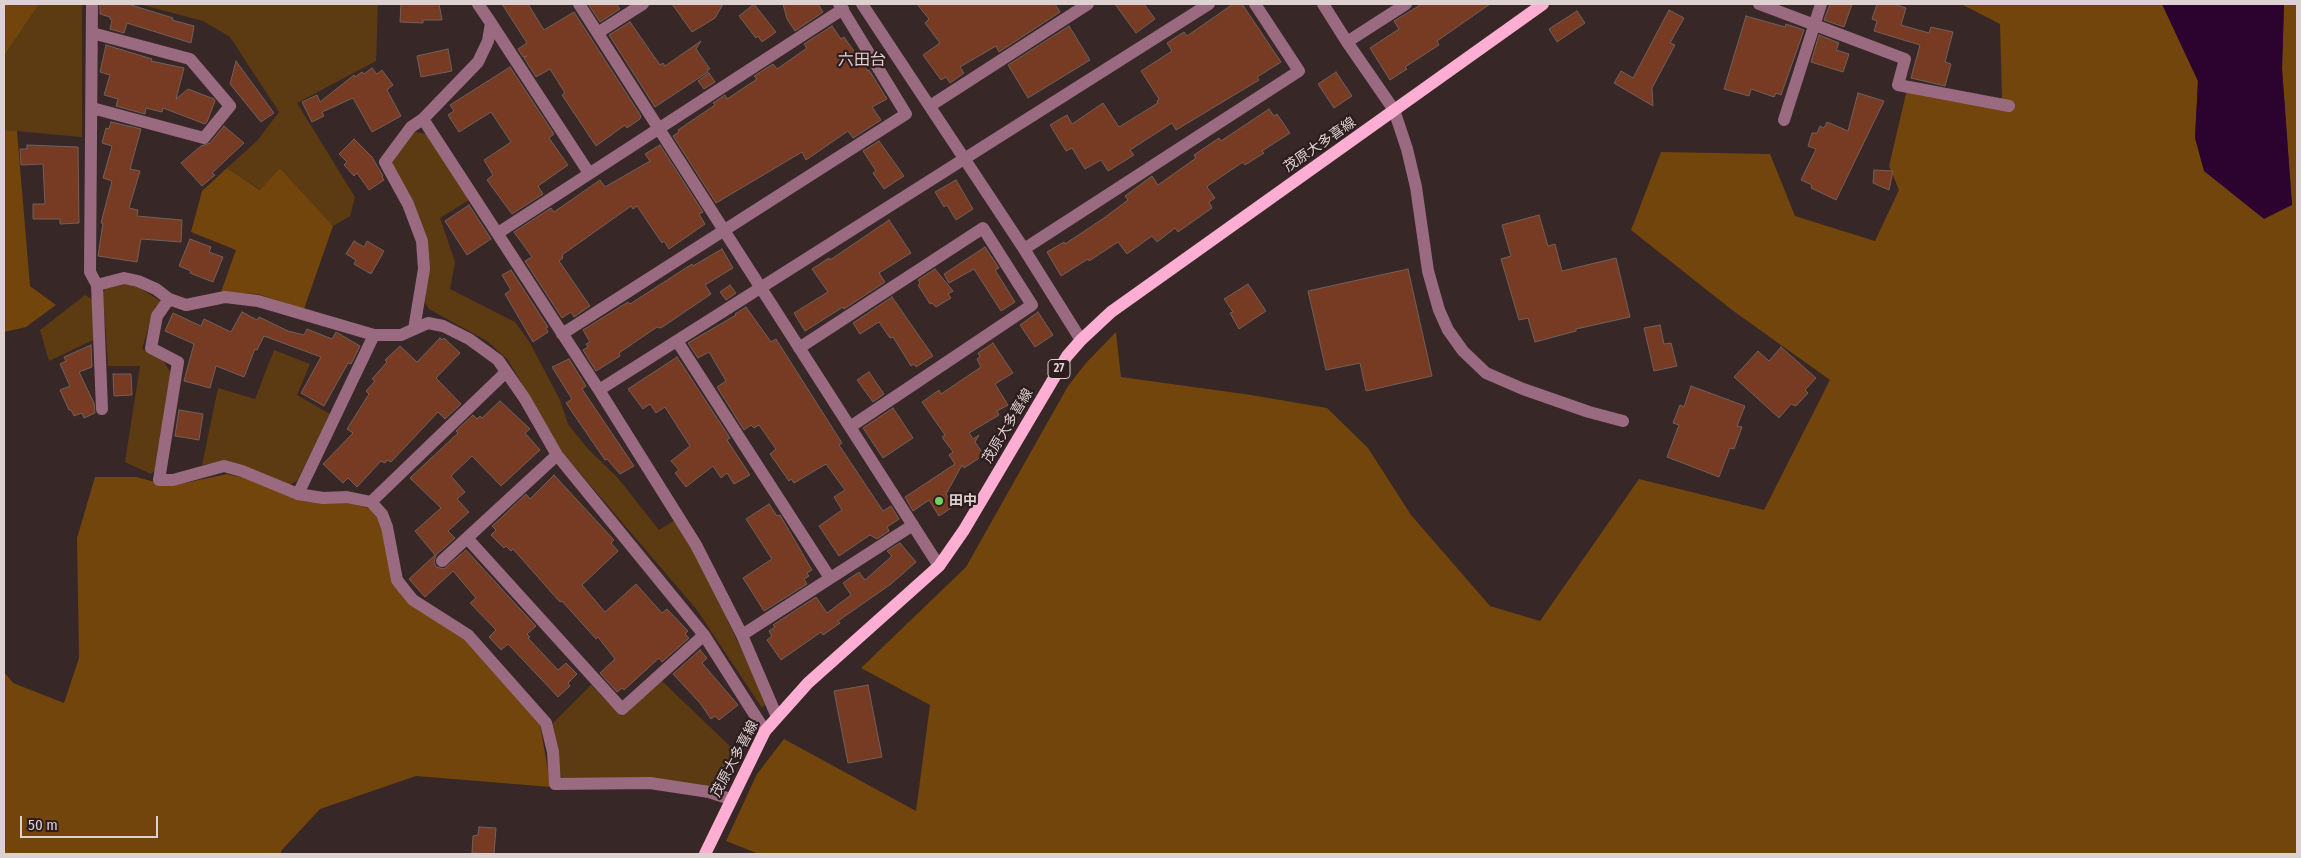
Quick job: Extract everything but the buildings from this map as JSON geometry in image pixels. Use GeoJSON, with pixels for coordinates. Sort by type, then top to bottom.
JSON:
{"type":"FeatureCollection","features":[{"type":"Feature","properties":{"kind":"main road","name":"茂原大多喜線"},"geometry":{"type":"LineString","coordinates":[[705,854],[730,799],[765,731],[808,684],[939,566],[964,530],[1067,356],[1081,340],[1111,312],[1543,4]]}},
{"type":"Feature","properties":{"kind":"street"},"geometry":{"type":"LineString","coordinates":[[92,4],[90,272],[97,285],[102,409]]}},
{"type":"Feature","properties":{"kind":"street"},"geometry":{"type":"LineString","coordinates":[[478,4],[589,173]]}},
{"type":"Feature","properties":{"kind":"street"},"geometry":{"type":"LineString","coordinates":[[580,4],[939,566]]}},
{"type":"Feature","properties":{"kind":"street"},"geometry":{"type":"LineString","coordinates":[[599,32],[643,4]]}},
{"type":"Feature","properties":{"kind":"street"},"geometry":{"type":"LineString","coordinates":[[862,4],[1024,249],[1081,340]]}},
{"type":"Feature","properties":{"kind":"street"},"geometry":{"type":"LineString","coordinates":[[930,106],[1088,4]]}},
{"type":"Feature","properties":{"kind":"street"},"geometry":{"type":"LineString","coordinates":[[599,390],[964,157],[1210,4]]}},
{"type":"Feature","properties":{"kind":"street"},"geometry":{"type":"LineString","coordinates":[[1024,249],[1300,71],[1255,4]]}},
{"type":"Feature","properties":{"kind":"street"},"geometry":{"type":"LineString","coordinates":[[1323,4],[1394,110],[1407,149],[1416,187],[1428,272],[1438,310],[1448,330],[1463,350],[1486,373],[1523,389],[1589,412],[1623,421]]}},
{"type":"Feature","properties":{"kind":"street"},"geometry":{"type":"LineString","coordinates":[[1347,42],[1406,4]]}},
{"type":"Feature","properties":{"kind":"street"},"geometry":{"type":"LineString","coordinates":[[1759,4],[1905,59],[1898,85],[2009,106]]}},
{"type":"Feature","properties":{"kind":"street"},"geometry":{"type":"LineString","coordinates":[[1784,120],[1821,4]]}},
{"type":"Feature","properties":{"kind":"street"},"geometry":{"type":"LineString","coordinates":[[498,233],[660,129],[841,6],[906,114],[562,334]]}},
{"type":"Feature","properties":{"kind":"street"},"geometry":{"type":"LineString","coordinates":[[414,329],[424,269],[422,241],[408,204],[385,162],[411,127],[423,119],[478,62],[488,41],[491,23]]}},
{"type":"Feature","properties":{"kind":"street"},"geometry":{"type":"LineString","coordinates":[[92,33],[190,59],[230,106],[204,138],[92,108]]}},
{"type":"Feature","properties":{"kind":"street"},"geometry":{"type":"LineString","coordinates":[[423,119],[599,390],[696,545],[742,635],[777,717]]}},
{"type":"Feature","properties":{"kind":"street"},"geometry":{"type":"LineString","coordinates":[[799,348],[983,228],[1032,305],[850,427]]}},
{"type":"Feature","properties":{"kind":"street"},"geometry":{"type":"LineString","coordinates":[[97,285],[124,278],[138,281],[156,289],[169,299],[186,306],[224,298],[258,301],[374,335],[401,335],[428,323],[443,326],[469,339],[498,360],[525,400],[557,455],[704,634],[765,731]]}},
{"type":"Feature","properties":{"kind":"street"},"geometry":{"type":"LineString","coordinates":[[169,299],[157,316],[151,348],[178,362],[159,480],[172,480],[224,466],[242,470],[298,494],[323,498],[347,497],[371,502],[382,514],[387,527],[397,580],[404,589],[413,600],[468,635],[546,723],[553,752],[555,784],[650,783],[709,792],[730,799]]}},
{"type":"Feature","properties":{"kind":"street"},"geometry":{"type":"LineString","coordinates":[[298,494],[374,335]]}},
{"type":"Feature","properties":{"kind":"street"},"geometry":{"type":"LineString","coordinates":[[677,341],[830,578]]}},
{"type":"Feature","properties":{"kind":"street"},"geometry":{"type":"LineString","coordinates":[[371,502],[505,373]]}},
{"type":"Feature","properties":{"kind":"street"},"geometry":{"type":"LineString","coordinates":[[442,561],[557,455]]}},
{"type":"Feature","properties":{"kind":"street"},"geometry":{"type":"LineString","coordinates":[[742,635],[913,525]]}},
{"type":"Feature","properties":{"kind":"street"},"geometry":{"type":"LineString","coordinates":[[467,538],[622,709],[704,634]]}},
{"type":"Feature","properties":{"kind":"shaded area"},"geometry":{"type":"Polygon","coordinates":[[[4,4],[39,4],[4,56],[4,4]]]}},
{"type":"Feature","properties":{"kind":"shaded area"},"geometry":{"type":"Polygon","coordinates":[[[39,4],[82,4],[82,137],[4,130],[4,56],[39,4]]]}},
{"type":"Feature","properties":{"kind":"shaded area"},"geometry":{"type":"Polygon","coordinates":[[[139,4],[378,4],[376,61],[297,103],[355,197],[350,216],[333,226],[280,168],[261,190],[227,168],[257,141],[279,112],[230,37],[203,21],[139,4]]]}},
{"type":"Feature","properties":{"kind":"shaded area"},"geometry":{"type":"Polygon","coordinates":[[[1961,4],[2162,4],[2198,81],[2195,138],[2292,205],[2282,69],[2284,4],[2297,4],[2297,854],[759,854],[726,841],[757,774],[784,739],[916,811],[930,705],[861,668],[966,567],[1068,386],[1086,363],[1116,332],[1121,377],[1251,395],[1327,408],[1368,448],[1411,515],[1490,606],[1540,621],[1639,479],[1764,510],[1830,380],[1732,310],[1631,230],[1661,152],[1770,154],[1795,216],[1875,241],[1899,190],[1889,166],[1909,81],[1996,99],[2002,98],[2000,24],[1961,4]]]}},
{"type":"Feature","properties":{"kind":"shaded area"},"geometry":{"type":"Polygon","coordinates":[[[2162,4],[2284,4],[2282,69],[2292,205],[2264,219],[2204,171],[2195,138],[2198,81],[2162,4]]]}},
{"type":"Feature","properties":{"kind":"shaded area"},"geometry":{"type":"Polygon","coordinates":[[[4,130],[17,131],[30,286],[56,305],[26,327],[4,332],[4,130]]]}},
{"type":"Feature","properties":{"kind":"shaded area"},"geometry":{"type":"Polygon","coordinates":[[[415,132],[427,134],[469,200],[440,218],[455,262],[450,289],[515,322],[530,343],[560,400],[568,424],[587,448],[618,478],[659,530],[675,520],[693,550],[767,702],[762,708],[697,610],[563,453],[508,360],[487,341],[429,309],[425,303],[428,265],[390,164],[415,132]]]}},
{"type":"Feature","properties":{"kind":"shaded area"},"geometry":{"type":"Polygon","coordinates":[[[227,168],[260,190],[280,168],[333,226],[304,309],[258,294],[221,292],[236,250],[191,232],[202,191],[227,168]]]}},
{"type":"Feature","properties":{"kind":"shaded area"},"geometry":{"type":"Polygon","coordinates":[[[122,283],[136,286],[162,302],[155,307],[142,349],[161,357],[171,373],[155,470],[151,474],[125,462],[140,366],[108,366],[103,293],[107,286],[122,283]]]}},
{"type":"Feature","properties":{"kind":"shaded area"},"geometry":{"type":"Polygon","coordinates":[[[85,295],[93,300],[95,339],[49,361],[40,330],[85,295]]]}},
{"type":"Feature","properties":{"kind":"shaded area"},"geometry":{"type":"Polygon","coordinates":[[[274,350],[310,364],[297,395],[330,414],[297,481],[288,486],[222,462],[202,465],[218,388],[255,399],[274,350]]]}},
{"type":"Feature","properties":{"kind":"shaded area"},"geometry":{"type":"Polygon","coordinates":[[[227,474],[352,503],[370,509],[380,522],[396,588],[460,635],[540,725],[551,787],[416,776],[320,809],[281,851],[281,854],[4,854],[4,672],[13,683],[64,703],[79,658],[77,538],[95,477],[136,477],[171,486],[227,474]]]}},
{"type":"Feature","properties":{"kind":"shaded area"},"geometry":{"type":"Polygon","coordinates":[[[662,681],[736,752],[716,790],[562,779],[551,725],[591,685],[621,716],[662,681]]]}},
{"type":"Feature","properties":{"kind":"place","name":"田中"},"geometry":{"type":"Point","coordinates":[939,501]}},
{"type":"Feature","properties":{"kind":"district","name":"六田台"},"geometry":{"type":"Point","coordinates":[862,61]}}]}
